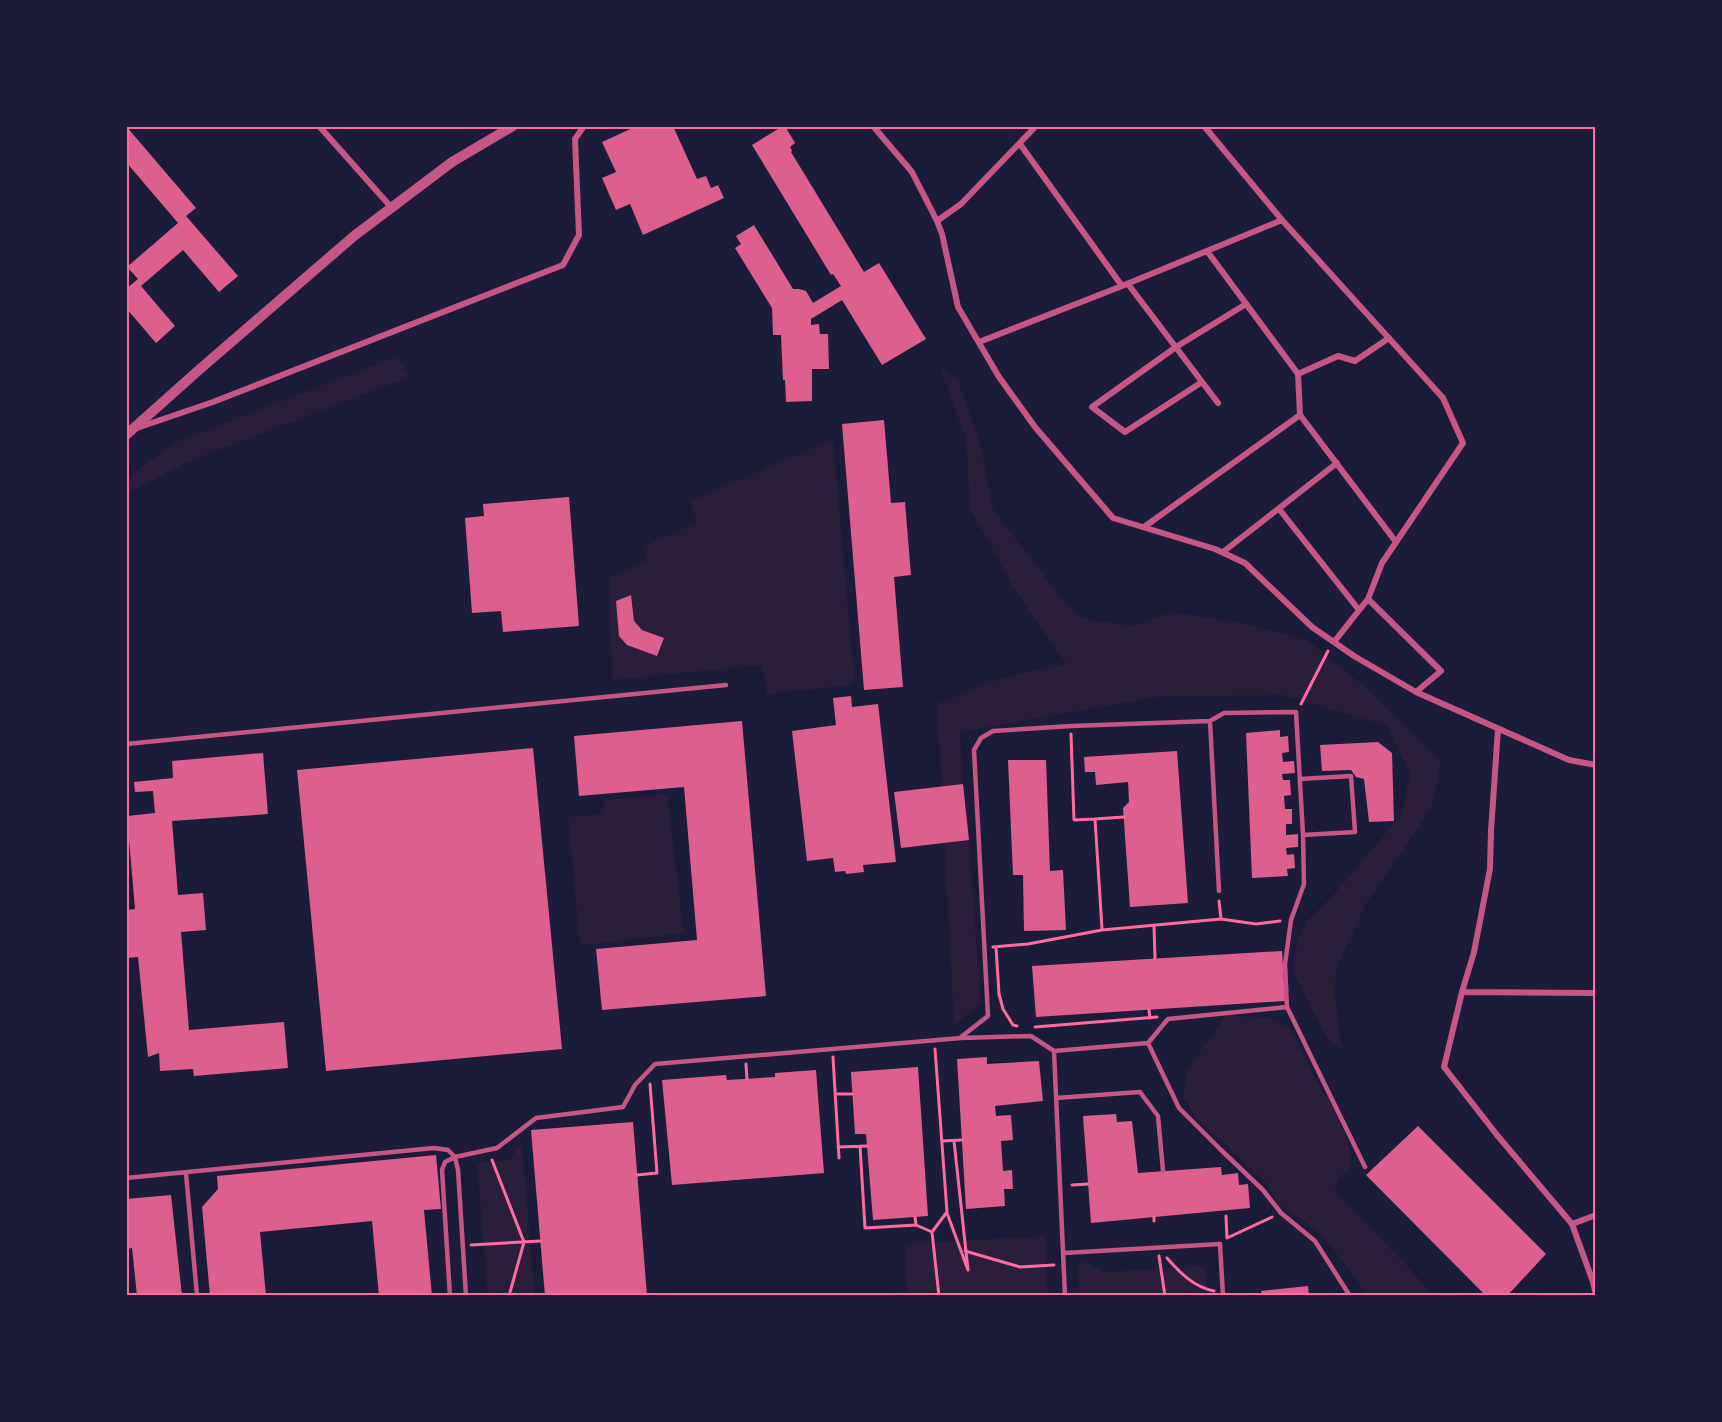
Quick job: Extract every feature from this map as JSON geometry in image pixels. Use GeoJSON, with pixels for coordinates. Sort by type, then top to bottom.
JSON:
{"type":"FeatureCollection","features":[{"type":"Feature","properties":{"kind":"street"},"geometry":{"type":"LineString","coordinates":[[319,126],[392,207]]}},
{"type":"Feature","properties":{"kind":"street"},"geometry":{"type":"LineString","coordinates":[[129,433],[354,236],[452,162],[513,126]]}},
{"type":"Feature","properties":{"kind":"street"},"geometry":{"type":"LineString","coordinates":[[129,433],[564,266],[579,235],[575,140],[584,126]]}},
{"type":"Feature","properties":{"kind":"street"},"geometry":{"type":"LineString","coordinates":[[873,126],[912,172],[937,221],[958,307],[999,377],[1035,427],[1113,518],[1215,549],[1245,563],[1312,627],[1354,656],[1416,692],[1569,760],[1596,765]]}},
{"type":"Feature","properties":{"kind":"street"},"geometry":{"type":"LineString","coordinates":[[937,221],[961,204],[1036,126]]}},
{"type":"Feature","properties":{"kind":"street"},"geometry":{"type":"LineString","coordinates":[[1204,126],[1282,220],[1443,398],[1463,443],[1382,563],[1368,599],[1334,642]]}},
{"type":"Feature","properties":{"kind":"street"},"geometry":{"type":"LineString","coordinates":[[1020,144],[1125,285],[1218,403]]}},
{"type":"Feature","properties":{"kind":"street"},"geometry":{"type":"LineString","coordinates":[[979,342],[1282,220]]}},
{"type":"Feature","properties":{"kind":"street"},"geometry":{"type":"LineString","coordinates":[[1206,251],[1298,374],[1300,415],[1396,542]]}},
{"type":"Feature","properties":{"kind":"street"},"geometry":{"type":"LineString","coordinates":[[1202,382],[1125,432],[1092,407],[1176,347],[1246,304]]}},
{"type":"Feature","properties":{"kind":"street"},"geometry":{"type":"LineString","coordinates":[[1298,374],[1338,356],[1355,361],[1389,338]]}},
{"type":"Feature","properties":{"kind":"street"},"geometry":{"type":"LineString","coordinates":[[1144,527],[1300,415]]}},
{"type":"Feature","properties":{"kind":"street"},"geometry":{"type":"LineString","coordinates":[[1223,552],[1337,464]]}},
{"type":"Feature","properties":{"kind":"street"},"geometry":{"type":"LineString","coordinates":[[1279,509],[1359,610]]}},
{"type":"Feature","properties":{"kind":"street"},"geometry":{"type":"LineString","coordinates":[[1368,599],[1441,671],[1416,692]]}},
{"type":"Feature","properties":{"kind":"street"},"geometry":{"type":"LineString","coordinates":[[1498,729],[1490,869],[1474,952],[1444,1067],[1497,1135],[1572,1224],[1596,1295]]}},
{"type":"Feature","properties":{"kind":"street"},"geometry":{"type":"LineString","coordinates":[[1462,992],[1596,993]]}},
{"type":"Feature","properties":{"kind":"street"},"geometry":{"type":"LineString","coordinates":[[1572,1224],[1596,1215]]}},
{"type":"Feature","properties":{"kind":"lane"},"geometry":{"type":"LineString","coordinates":[[126,744],[726,685]]}},
{"type":"Feature","properties":{"kind":"lane"},"geometry":{"type":"LineString","coordinates":[[961,1038],[988,1016],[974,750],[981,738],[993,731],[1210,721],[1224,713],[1296,712],[1304,884],[1291,920],[1286,964],[1287,1007],[1365,1167]]}},
{"type":"Feature","properties":{"kind":"lane"},"geometry":{"type":"LineString","coordinates":[[1210,721],[1219,891]]}},
{"type":"Feature","properties":{"kind":"lane"},"geometry":{"type":"LineString","coordinates":[[1300,779],[1351,776],[1355,832],[1303,835]]}},
{"type":"Feature","properties":{"kind":"lane"},"geometry":{"type":"LineString","coordinates":[[450,1296],[442,1170],[445,1162],[455,1157],[497,1148],[536,1118],[623,1107],[635,1085],[655,1064],[961,1038],[1031,1036],[1054,1051],[1148,1043],[1168,1019],[1287,1007]]}},
{"type":"Feature","properties":{"kind":"lane"},"geometry":{"type":"LineString","coordinates":[[1148,1043],[1179,1108],[1263,1190],[1281,1213],[1316,1241],[1350,1296]]}},
{"type":"Feature","properties":{"kind":"lane"},"geometry":{"type":"LineString","coordinates":[[1054,1051],[1065,1296]]}},
{"type":"Feature","properties":{"kind":"lane"},"geometry":{"type":"LineString","coordinates":[[1056,1098],[1140,1092],[1158,1116],[1163,1171]]}},
{"type":"Feature","properties":{"kind":"lane"},"geometry":{"type":"LineString","coordinates":[[126,1178],[434,1148],[448,1150],[455,1157],[458,1170],[466,1296]]}},
{"type":"Feature","properties":{"kind":"lane"},"geometry":{"type":"LineString","coordinates":[[186,1173],[197,1296]]}},
{"type":"Feature","properties":{"kind":"lane"},"geometry":{"type":"LineString","coordinates":[[1064,1253],[1220,1244],[1223,1294]]}},
{"type":"Feature","properties":{"kind":"path"},"geometry":{"type":"LineString","coordinates":[[1296,712],[1334,642]]}},
{"type":"Feature","properties":{"kind":"path"},"geometry":{"type":"LineString","coordinates":[[1071,726],[1074,820],[1124,817]]}},
{"type":"Feature","properties":{"kind":"path"},"geometry":{"type":"LineString","coordinates":[[1095,819],[1102,930]]}},
{"type":"Feature","properties":{"kind":"path"},"geometry":{"type":"LineString","coordinates":[[1219,891],[1221,919]]}},
{"type":"Feature","properties":{"kind":"path"},"geometry":{"type":"LineString","coordinates":[[985,948],[1028,944],[1102,930],[1221,919],[1256,924],[1291,920]]}},
{"type":"Feature","properties":{"kind":"path"},"geometry":{"type":"LineString","coordinates":[[1154,926],[1155,958]]}},
{"type":"Feature","properties":{"kind":"path"},"geometry":{"type":"LineString","coordinates":[[996,947],[999,994],[1003,1009],[1013,1025],[1023,1028]]}},
{"type":"Feature","properties":{"kind":"path"},"geometry":{"type":"LineString","coordinates":[[1149,1010],[1150,1018]]}},
{"type":"Feature","properties":{"kind":"path"},"geometry":{"type":"LineString","coordinates":[[1032,1027],[1162,1017]]}},
{"type":"Feature","properties":{"kind":"path"},"geometry":{"type":"LineString","coordinates":[[934,1040],[947,1212],[968,1270],[954,1140]]}},
{"type":"Feature","properties":{"kind":"path"},"geometry":{"type":"LineString","coordinates":[[833,1049],[839,1158]]}},
{"type":"Feature","properties":{"kind":"path"},"geometry":{"type":"LineString","coordinates":[[637,1175],[657,1173],[649,1070]]}},
{"type":"Feature","properties":{"kind":"path"},"geometry":{"type":"LineString","coordinates":[[835,1094],[852,1094]]}},
{"type":"Feature","properties":{"kind":"path"},"geometry":{"type":"LineString","coordinates":[[942,1142],[962,1140]]}},
{"type":"Feature","properties":{"kind":"path"},"geometry":{"type":"LineString","coordinates":[[860,1146],[865,1228],[916,1225],[932,1232]]}},
{"type":"Feature","properties":{"kind":"path"},"geometry":{"type":"LineString","coordinates":[[838,1147],[867,1146]]}},
{"type":"Feature","properties":{"kind":"path"},"geometry":{"type":"LineString","coordinates":[[488,1150],[524,1242],[509,1296]]}},
{"type":"Feature","properties":{"kind":"path"},"geometry":{"type":"LineString","coordinates":[[1072,1185],[1088,1184]]}},
{"type":"Feature","properties":{"kind":"path"},"geometry":{"type":"LineString","coordinates":[[939,1296],[932,1232],[947,1212]]}},
{"type":"Feature","properties":{"kind":"path"},"geometry":{"type":"LineString","coordinates":[[1227,1238],[1281,1213]]}},
{"type":"Feature","properties":{"kind":"path"},"geometry":{"type":"LineString","coordinates":[[915,1217],[916,1225]]}},
{"type":"Feature","properties":{"kind":"path"},"geometry":{"type":"LineString","coordinates":[[463,1245],[540,1241]]}},
{"type":"Feature","properties":{"kind":"path"},"geometry":{"type":"LineString","coordinates":[[1158,1247],[1182,1275],[1211,1291],[1223,1294]]}},
{"type":"Feature","properties":{"kind":"path"},"geometry":{"type":"LineString","coordinates":[[1158,1247],[1165,1296]]}},
{"type":"Feature","properties":{"kind":"path"},"geometry":{"type":"LineString","coordinates":[[965,1251],[1020,1267],[1056,1264]]}},
{"type":"Feature","properties":{"kind":"shaded area"},"geometry":{"type":"Polygon","coordinates":[[[397,356],[409,377],[185,463],[126,494],[126,478],[176,442],[397,356]]]}},
{"type":"Feature","properties":{"kind":"shaded area"},"geometry":{"type":"Polygon","coordinates":[[[940,368],[957,378],[981,445],[993,509],[1056,591],[1081,618],[1132,626],[1172,612],[1248,624],[1308,641],[1364,686],[1441,761],[1432,807],[1368,901],[1336,968],[1335,993],[1342,1050],[1327,1038],[1292,970],[1297,943],[1307,921],[1336,892],[1401,815],[1410,774],[1387,726],[1283,695],[1157,697],[960,732],[981,1004],[954,1025],[937,704],[1000,678],[1066,664],[1016,591],[970,509],[966,439],[940,368]]]}},
{"type":"Feature","properties":{"kind":"shaded area"},"geometry":{"type":"Polygon","coordinates":[[[833,439],[855,685],[767,694],[762,665],[612,680],[609,578],[648,561],[642,547],[697,522],[690,501],[833,439]]]}},
{"type":"Feature","properties":{"kind":"shaded area"},"geometry":{"type":"Polygon","coordinates":[[[667,794],[684,933],[580,946],[568,817],[603,814],[604,800],[667,794]]]}},
{"type":"Feature","properties":{"kind":"shaded area"},"geometry":{"type":"Polygon","coordinates":[[[1226,1015],[1269,1018],[1289,1027],[1321,1089],[1331,1101],[1349,1145],[1351,1168],[1338,1179],[1335,1190],[1435,1296],[1366,1296],[1354,1276],[1318,1230],[1277,1204],[1269,1186],[1196,1117],[1183,1097],[1188,1069],[1226,1015]]]}},
{"type":"Feature","properties":{"kind":"shaded area"},"geometry":{"type":"Polygon","coordinates":[[[522,1143],[535,1296],[488,1296],[477,1163],[509,1160],[522,1143]]]}},
{"type":"Feature","properties":{"kind":"shaded area"},"geometry":{"type":"Polygon","coordinates":[[[1045,1236],[1048,1296],[908,1296],[904,1244],[1045,1236]]]}},
{"type":"Feature","properties":{"kind":"shaded area"},"geometry":{"type":"Polygon","coordinates":[[[1084,1260],[1104,1272],[1205,1266],[1207,1296],[1079,1296],[1078,1266],[1084,1260]]]}},
{"type":"Feature","properties":{"kind":"building"},"geometry":{"type":"Polygon","coordinates":[[[126,126],[196,208],[186,216],[238,276],[219,292],[183,250],[141,286],[175,326],[156,343],[126,308],[126,289],[138,279],[127,267],[178,223],[126,162],[126,126]]]}},
{"type":"Feature","properties":{"kind":"building"},"geometry":{"type":"Polygon","coordinates":[[[637,126],[673,126],[697,179],[706,176],[711,188],[718,185],[724,198],[643,235],[630,204],[616,210],[602,178],[616,172],[602,142],[637,126]]]}},
{"type":"Feature","properties":{"kind":"building"},"geometry":{"type":"Polygon","coordinates":[[[783,126],[795,143],[790,147],[791,152],[864,272],[879,263],[926,339],[882,365],[842,300],[811,319],[811,325],[819,324],[820,334],[828,334],[829,369],[812,369],[812,401],[786,402],[781,335],[773,335],[772,308],[735,248],[741,244],[736,236],[754,225],[793,289],[806,291],[813,303],[841,286],[833,274],[831,275],[752,145],[783,126]]]}},
{"type":"Feature","properties":{"kind":"building"},"geometry":{"type":"Polygon","coordinates":[[[884,420],[891,503],[905,502],[911,575],[894,577],[903,687],[864,690],[842,424],[884,420]]]}},
{"type":"Feature","properties":{"kind":"building"},"geometry":{"type":"Polygon","coordinates":[[[569,497],[579,626],[503,632],[501,611],[472,613],[465,518],[484,516],[483,504],[569,497]]]}},
{"type":"Feature","properties":{"kind":"building"},"geometry":{"type":"Polygon","coordinates":[[[631,595],[634,621],[642,630],[664,638],[657,656],[627,645],[619,636],[616,601],[631,595]]]}},
{"type":"Feature","properties":{"kind":"building"},"geometry":{"type":"Polygon","coordinates":[[[851,696],[852,707],[878,704],[896,862],[863,865],[864,872],[846,874],[845,871],[835,872],[833,858],[807,861],[792,731],[836,725],[833,698],[851,696]]]}},
{"type":"Feature","properties":{"kind":"building"},"geometry":{"type":"Polygon","coordinates":[[[742,721],[766,996],[602,1010],[596,949],[697,940],[684,787],[579,796],[574,736],[742,721]]]}},
{"type":"Feature","properties":{"kind":"building"},"geometry":{"type":"Polygon","coordinates":[[[1280,730],[1280,737],[1288,736],[1289,752],[1282,753],[1283,762],[1294,761],[1295,773],[1282,774],[1283,780],[1290,780],[1291,795],[1284,796],[1285,809],[1292,809],[1292,824],[1286,824],[1286,835],[1298,834],[1298,847],[1286,848],[1287,855],[1294,854],[1295,868],[1287,869],[1288,876],[1252,878],[1246,733],[1280,730]]]}},
{"type":"Feature","properties":{"kind":"building"},"geometry":{"type":"Polygon","coordinates":[[[1378,742],[1392,753],[1394,821],[1369,822],[1364,779],[1356,777],[1351,770],[1322,771],[1320,745],[1378,742]]]}},
{"type":"Feature","properties":{"kind":"building"},"geometry":{"type":"Polygon","coordinates":[[[533,748],[562,1049],[326,1071],[297,770],[533,748]]]}},
{"type":"Feature","properties":{"kind":"building"},"geometry":{"type":"Polygon","coordinates":[[[1177,751],[1188,903],[1130,907],[1123,808],[1129,802],[1128,782],[1096,785],[1095,772],[1085,772],[1084,757],[1177,751]]]}},
{"type":"Feature","properties":{"kind":"building"},"geometry":{"type":"Polygon","coordinates":[[[263,753],[268,814],[172,821],[178,895],[203,893],[206,930],[181,932],[189,1030],[284,1022],[288,1068],[194,1076],[193,1069],[160,1071],[159,1053],[148,1057],[138,957],[126,958],[126,910],[135,909],[127,816],[155,813],[153,791],[135,792],[134,782],[173,778],[172,761],[263,753]]]}},
{"type":"Feature","properties":{"kind":"building"},"geometry":{"type":"Polygon","coordinates":[[[1008,760],[1046,760],[1050,871],[1063,870],[1066,930],[1024,931],[1023,875],[1013,875],[1008,760]]]}},
{"type":"Feature","properties":{"kind":"building"},"geometry":{"type":"Polygon","coordinates":[[[963,784],[969,840],[901,848],[894,792],[963,784]]]}},
{"type":"Feature","properties":{"kind":"building"},"geometry":{"type":"Polygon","coordinates":[[[1282,951],[1285,1001],[1036,1017],[1032,966],[1282,951]]]}},
{"type":"Feature","properties":{"kind":"building"},"geometry":{"type":"Polygon","coordinates":[[[987,1057],[987,1064],[1039,1061],[1043,1101],[995,1106],[996,1116],[1011,1115],[1013,1140],[1001,1141],[1003,1171],[1012,1170],[1013,1189],[1004,1189],[1005,1206],[966,1209],[957,1059],[987,1057]]]}},
{"type":"Feature","properties":{"kind":"building"},"geometry":{"type":"Polygon","coordinates":[[[918,1067],[928,1216],[873,1220],[866,1134],[855,1134],[851,1072],[918,1067]]]}},
{"type":"Feature","properties":{"kind":"building"},"geometry":{"type":"Polygon","coordinates":[[[816,1070],[824,1173],[672,1185],[662,1080],[726,1075],[727,1080],[775,1077],[775,1073],[816,1070]]]}},
{"type":"Feature","properties":{"kind":"building"},"geometry":{"type":"Polygon","coordinates":[[[1116,1114],[1117,1122],[1132,1121],[1138,1173],[1221,1167],[1222,1175],[1238,1173],[1239,1185],[1248,1184],[1250,1208],[1091,1223],[1083,1116],[1116,1114]]]}},
{"type":"Feature","properties":{"kind":"building"},"geometry":{"type":"Polygon","coordinates":[[[633,1122],[647,1295],[545,1296],[531,1130],[633,1122]]]}},
{"type":"Feature","properties":{"kind":"building"},"geometry":{"type":"Polygon","coordinates":[[[1418,1126],[1546,1254],[1507,1296],[1486,1296],[1366,1175],[1418,1126]]]}},
{"type":"Feature","properties":{"kind":"building"},"geometry":{"type":"Polygon","coordinates":[[[436,1155],[441,1209],[424,1210],[432,1296],[379,1296],[372,1221],[260,1232],[266,1296],[210,1296],[202,1207],[218,1189],[217,1176],[436,1155]]]}},
{"type":"Feature","properties":{"kind":"building"},"geometry":{"type":"Polygon","coordinates":[[[171,1195],[182,1296],[137,1296],[132,1248],[126,1249],[126,1199],[171,1195]]]}},
{"type":"Feature","properties":{"kind":"building"},"geometry":{"type":"Polygon","coordinates":[[[1308,1286],[1309,1296],[1262,1296],[1261,1291],[1308,1286]]]}}]}
